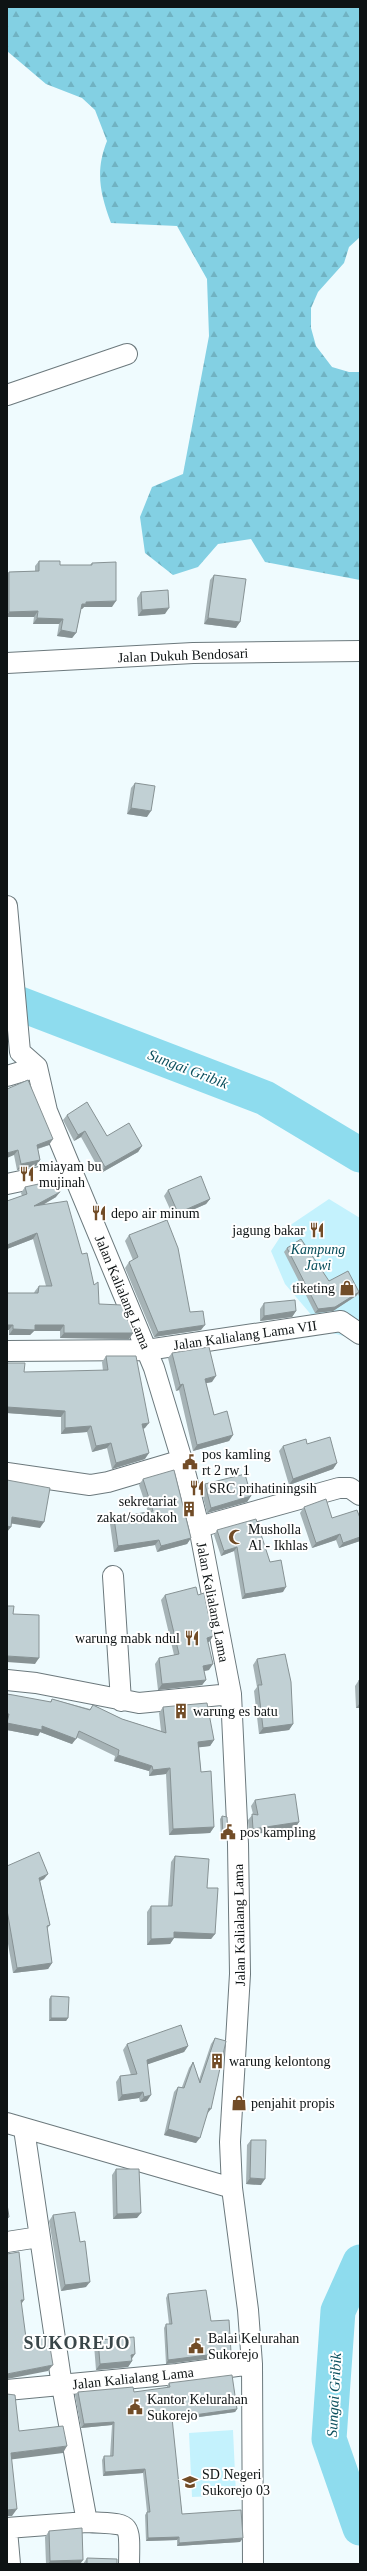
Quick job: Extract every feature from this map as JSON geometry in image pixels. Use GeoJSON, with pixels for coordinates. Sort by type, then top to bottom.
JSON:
{"type":"FeatureCollection","features":[{"type":"Feature","properties":{"kind":"street"},"geometry":{"type":"LineString","coordinates":[[7,395],[127,354]]}},
{"type":"Feature","properties":{"kind":"street","name":"Jalan Dukuh Bendosari"},"geometry":{"type":"LineString","coordinates":[[7,663],[193,653],[360,651]]}},
{"type":"Feature","properties":{"kind":"street"},"geometry":{"type":"LineString","coordinates":[[7,906],[20,1052],[37,1067]]}},
{"type":"Feature","properties":{"kind":"street"},"geometry":{"type":"LineString","coordinates":[[7,1076],[37,1067]]}},
{"type":"Feature","properties":{"kind":"street","name":"Jalan Kalialang Lama"},"geometry":{"type":"LineString","coordinates":[[37,1067],[47,1111],[73,1170],[147,1350],[182,1460],[199,1527],[231,1694],[238,1844],[240,1974],[239,2013],[230,2142],[232,2188],[248,2310],[252,2364],[253,2564]]}},
{"type":"Feature","properties":{"kind":"street"},"geometry":{"type":"LineString","coordinates":[[7,1184],[73,1170]]}},
{"type":"Feature","properties":{"kind":"street","name":"Jalan Kalialang Lama VII"},"geometry":{"type":"LineString","coordinates":[[7,1351],[147,1350],[341,1321],[360,1334]]}},
{"type":"Feature","properties":{"kind":"street"},"geometry":{"type":"LineString","coordinates":[[7,1473],[90,1485],[108,1482],[182,1460]]}},
{"type":"Feature","properties":{"kind":"street"},"geometry":{"type":"LineString","coordinates":[[199,1527],[339,1488],[350,1488],[360,1495]]}},
{"type":"Feature","properties":{"kind":"street"},"geometry":{"type":"LineString","coordinates":[[113,1576],[121,1701]]}},
{"type":"Feature","properties":{"kind":"street"},"geometry":{"type":"LineString","coordinates":[[7,1680],[36,1683],[121,1701],[159,1702],[231,1694]]}},
{"type":"Feature","properties":{"kind":"street","name":"Jalan Kalialang Lama"},"geometry":{"type":"LineString","coordinates":[[87,2522],[62,2386],[39,2237],[16,2126],[232,2188]]}},
{"type":"Feature","properties":{"kind":"street"},"geometry":{"type":"LineString","coordinates":[[7,2242],[39,2237]]}},
{"type":"Feature","properties":{"kind":"street","name":"Jalan Kalialang Lama"},"geometry":{"type":"LineString","coordinates":[[7,2390],[62,2386],[252,2364]]}},
{"type":"Feature","properties":{"kind":"street"},"geometry":{"type":"LineString","coordinates":[[10,2564],[7,2529],[87,2522],[121,2524],[127,2528],[130,2533],[129,2564]]}},
{"type":"Feature","properties":{"kind":"green space"},"geometry":{"type":"Polygon","coordinates":[[[7,7],[360,7],[360,237],[349,247],[344,263],[318,292],[311,308],[311,328],[316,346],[332,367],[349,372],[360,372],[360,580],[265,562],[251,539],[218,544],[198,567],[173,575],[145,553],[140,517],[152,487],[183,474],[209,336],[207,279],[177,226],[111,223],[104,202],[100,182],[101,162],[107,141],[95,110],[82,98],[46,84],[7,51],[7,7]]]}},
{"type":"Feature","properties":{"kind":"green space","name":"Kampung Jawi"},"geometry":{"type":"Polygon","coordinates":[[[329,1199],[360,1218],[360,1346],[358,1340],[325,1331],[285,1284],[271,1251],[286,1228],[329,1199]]]}},
{"type":"Feature","properties":{"kind":"green space"},"geometry":{"type":"Polygon","coordinates":[[[233,2430],[236,2495],[192,2497],[189,2433],[233,2430]]]}},
{"type":"Feature","properties":{"kind":"building"},"geometry":{"type":"Polygon","coordinates":[[[39,561],[60,561],[60,565],[92,565],[92,563],[116,562],[116,601],[86,602],[86,604],[82,604],[76,633],[61,630],[63,619],[37,618],[38,611],[9,612],[9,572],[39,571],[39,561]]]}},
{"type":"Feature","properties":{"kind":"building"},"geometry":{"type":"Polygon","coordinates":[[[214,575],[246,579],[240,622],[208,618],[214,575]]]}},
{"type":"Feature","properties":{"kind":"building"},"geometry":{"type":"Polygon","coordinates":[[[168,590],[169,608],[142,610],[141,592],[168,590]]]}},
{"type":"Feature","properties":{"kind":"building"},"geometry":{"type":"Polygon","coordinates":[[[135,783],[155,786],[151,811],[131,808],[135,783]]]}},
{"type":"Feature","properties":{"kind":"building"},"geometry":{"type":"Polygon","coordinates":[[[28,1080],[53,1139],[37,1145],[40,1160],[21,1164],[18,1150],[7,1153],[7,1089],[28,1080]]]}},
{"type":"Feature","properties":{"kind":"building"},"geometry":{"type":"Polygon","coordinates":[[[87,1102],[107,1136],[129,1123],[142,1146],[105,1167],[85,1131],[78,1135],[67,1115],[87,1102]]]}},
{"type":"Feature","properties":{"kind":"building"},"geometry":{"type":"Polygon","coordinates":[[[201,1176],[210,1199],[178,1213],[168,1190],[201,1176]]]}},
{"type":"Feature","properties":{"kind":"building"},"geometry":{"type":"Polygon","coordinates":[[[43,1183],[44,1188],[56,1184],[60,1192],[34,1206],[67,1201],[82,1254],[87,1253],[94,1285],[98,1282],[99,1304],[122,1305],[133,1333],[64,1333],[64,1325],[35,1325],[35,1330],[13,1329],[13,1325],[7,1325],[7,1293],[38,1293],[39,1286],[52,1286],[37,1233],[7,1245],[7,1201],[27,1194],[25,1187],[43,1183]]]}},
{"type":"Feature","properties":{"kind":"building"},"geometry":{"type":"Polygon","coordinates":[[[167,1220],[178,1248],[190,1312],[203,1311],[205,1325],[158,1332],[129,1262],[138,1257],[129,1235],[167,1220]]]}},
{"type":"Feature","properties":{"kind":"building"},"geometry":{"type":"Polygon","coordinates":[[[301,1239],[329,1281],[348,1271],[359,1292],[335,1307],[318,1309],[287,1248],[301,1239]]]}},
{"type":"Feature","properties":{"kind":"building"},"geometry":{"type":"Polygon","coordinates":[[[295,1300],[296,1311],[264,1316],[264,1303],[295,1300]]]}},
{"type":"Feature","properties":{"kind":"building"},"geometry":{"type":"Polygon","coordinates":[[[209,1347],[216,1376],[205,1379],[214,1415],[227,1411],[233,1435],[197,1445],[183,1384],[180,1385],[172,1353],[209,1347]]]}},
{"type":"Feature","properties":{"kind":"building"},"geometry":{"type":"Polygon","coordinates":[[[106,1356],[136,1356],[149,1423],[142,1424],[149,1453],[116,1463],[111,1443],[96,1446],[91,1426],[65,1428],[65,1411],[7,1407],[7,1363],[25,1363],[24,1372],[108,1370],[106,1356]]]}},
{"type":"Feature","properties":{"kind":"building"},"geometry":{"type":"Polygon","coordinates":[[[330,1437],[337,1463],[293,1479],[283,1446],[306,1439],[307,1444],[330,1437]]]}},
{"type":"Feature","properties":{"kind":"building"},"geometry":{"type":"Polygon","coordinates":[[[174,1470],[191,1538],[161,1546],[159,1540],[118,1546],[114,1518],[153,1511],[143,1479],[174,1470]]]}},
{"type":"Feature","properties":{"kind":"building"},"geometry":{"type":"Polygon","coordinates":[[[245,1474],[251,1496],[211,1508],[205,1484],[245,1474]]]}},
{"type":"Feature","properties":{"kind":"building"},"geometry":{"type":"Polygon","coordinates":[[[7,1480],[50,1488],[44,1522],[12,1517],[11,1527],[7,1526],[7,1480]]]}},
{"type":"Feature","properties":{"kind":"building"},"geometry":{"type":"Polygon","coordinates":[[[326,1499],[332,1518],[357,1510],[360,1518],[360,1537],[343,1543],[340,1534],[316,1543],[304,1507],[326,1499]]]}},
{"type":"Feature","properties":{"kind":"building"},"geometry":{"type":"Polygon","coordinates":[[[256,1519],[270,1562],[281,1560],[286,1587],[245,1594],[237,1547],[224,1551],[217,1530],[256,1519]]]}},
{"type":"Feature","properties":{"kind":"building"},"geometry":{"type":"Polygon","coordinates":[[[196,1587],[198,1595],[204,1593],[213,1636],[207,1638],[213,1664],[203,1666],[206,1680],[162,1684],[159,1658],[179,1654],[165,1595],[196,1587]]]}},
{"type":"Feature","properties":{"kind":"building"},"geometry":{"type":"Polygon","coordinates":[[[7,1606],[14,1606],[13,1614],[39,1615],[39,1658],[7,1656],[7,1606]]]}},
{"type":"Feature","properties":{"kind":"building"},"geometry":{"type":"Polygon","coordinates":[[[285,1654],[291,1682],[293,1724],[263,1728],[258,1685],[262,1685],[257,1659],[285,1654]]]}},
{"type":"Feature","properties":{"kind":"building"},"geometry":{"type":"Polygon","coordinates":[[[7,1694],[51,1702],[52,1699],[90,1710],[93,1705],[122,1719],[166,1733],[163,1707],[207,1703],[214,1740],[198,1742],[201,1772],[211,1771],[214,1827],[173,1829],[170,1768],[153,1770],[152,1766],[118,1755],[119,1750],[79,1731],[76,1739],[42,1726],[42,1730],[7,1723],[9,1714],[7,1714],[7,1694]]]}},
{"type":"Feature","properties":{"kind":"building"},"geometry":{"type":"Polygon","coordinates":[[[295,1794],[299,1822],[253,1829],[252,1814],[258,1815],[255,1800],[295,1794]]]}},
{"type":"Feature","properties":{"kind":"building"},"geometry":{"type":"Polygon","coordinates":[[[222,1816],[227,1817],[228,1835],[223,1836],[222,1816]]]}},
{"type":"Feature","properties":{"kind":"building"},"geometry":{"type":"Polygon","coordinates":[[[39,1852],[48,1874],[39,1878],[50,1925],[47,1926],[52,1963],[17,1968],[7,1910],[7,1866],[39,1852]]]}},
{"type":"Feature","properties":{"kind":"building"},"geometry":{"type":"Polygon","coordinates":[[[175,1856],[209,1859],[207,1888],[218,1888],[215,1934],[174,1932],[174,1938],[151,1939],[151,1906],[172,1906],[175,1856]]]}},
{"type":"Feature","properties":{"kind":"building"},"geometry":{"type":"Polygon","coordinates":[[[51,1996],[69,1997],[68,2018],[51,2018],[51,1996]]]}},
{"type":"Feature","properties":{"kind":"building"},"geometry":{"type":"Polygon","coordinates":[[[181,2025],[188,2046],[147,2060],[151,2095],[144,2097],[143,2092],[122,2095],[120,2076],[137,2074],[127,2044],[181,2025]]]}},
{"type":"Feature","properties":{"kind":"building"},"geometry":{"type":"Polygon","coordinates":[[[215,2038],[226,2041],[211,2109],[209,2108],[200,2138],[168,2129],[178,2087],[184,2088],[193,2062],[200,2083],[215,2038]]]}},
{"type":"Feature","properties":{"kind":"building"},"geometry":{"type":"Polygon","coordinates":[[[251,2140],[266,2140],[265,2179],[250,2178],[251,2140]]]}},
{"type":"Feature","properties":{"kind":"building"},"geometry":{"type":"Polygon","coordinates":[[[116,2169],[139,2169],[141,2213],[117,2214],[116,2169]]]}},
{"type":"Feature","properties":{"kind":"building"},"geometry":{"type":"Polygon","coordinates":[[[7,2204],[9,2217],[7,2218],[7,2204]]]}},
{"type":"Feature","properties":{"kind":"building"},"geometry":{"type":"Polygon","coordinates":[[[75,2212],[80,2242],[85,2241],[90,2282],[65,2285],[53,2215],[75,2212]]]}},
{"type":"Feature","properties":{"kind":"building"},"geometry":{"type":"Polygon","coordinates":[[[19,2252],[24,2300],[21,2300],[26,2338],[48,2335],[53,2365],[7,2374],[7,2254],[19,2252]]]}},
{"type":"Feature","properties":{"kind":"building"},"geometry":{"type":"Polygon","coordinates":[[[206,2290],[211,2321],[229,2320],[231,2352],[168,2360],[166,2324],[172,2324],[168,2294],[206,2290]]]}},
{"type":"Feature","properties":{"kind":"building"},"geometry":{"type":"Polygon","coordinates":[[[134,2337],[135,2354],[131,2355],[132,2361],[100,2364],[98,2340],[134,2337]]]}},
{"type":"Feature","properties":{"kind":"building"},"geometry":{"type":"Polygon","coordinates":[[[232,2375],[237,2409],[172,2418],[182,2514],[241,2510],[243,2538],[179,2543],[179,2537],[148,2538],[147,2512],[150,2512],[145,2469],[105,2472],[104,2456],[113,2456],[114,2422],[84,2424],[78,2392],[133,2387],[134,2392],[170,2387],[169,2383],[232,2375]]]}},
{"type":"Feature","properties":{"kind":"building"},"geometry":{"type":"Polygon","coordinates":[[[7,2394],[15,2395],[19,2431],[63,2426],[67,2446],[11,2453],[17,2509],[7,2510],[7,2394]]]}},
{"type":"Feature","properties":{"kind":"building"},"geometry":{"type":"Polygon","coordinates":[[[82,2528],[83,2560],[50,2561],[49,2531],[82,2528]]]}},
{"type":"Feature","properties":{"kind":"building"},"geometry":{"type":"Polygon","coordinates":[[[87,2558],[117,2559],[117,2564],[87,2564],[87,2558]]]}},
{"type":"Feature","properties":{"kind":"waterway","name":"Sungai Gribik"},"geometry":{"type":"LineString","coordinates":[[7,999],[265,1098],[360,1155]]}},
{"type":"Feature","properties":{"kind":"waterway","name":"Sungai Gribik"},"geometry":{"type":"LineString","coordinates":[[360,2262],[338,2311],[329,2439],[360,2528]]}},
{"type":"Feature","properties":{"kind":"place","name":"miayam bu mujinah"},"geometry":{"type":"Point","coordinates":[27,1174]}},
{"type":"Feature","properties":{"kind":"place","name":"depo air minum"},"geometry":{"type":"Point","coordinates":[99,1213]}},
{"type":"Feature","properties":{"kind":"place","name":"jagung bakar"},"geometry":{"type":"Point","coordinates":[317,1230]}},
{"type":"Feature","properties":{"kind":"place","name":"tiketing"},"geometry":{"type":"Point","coordinates":[347,1288]}},
{"type":"Feature","properties":{"kind":"place","name":"pos kamling rt 2 rw 1"},"geometry":{"type":"Point","coordinates":[190,1462]}},
{"type":"Feature","properties":{"kind":"place","name":"SRC prihatiningsih"},"geometry":{"type":"Point","coordinates":[197,1488]}},
{"type":"Feature","properties":{"kind":"place","name":"sekretariat zakat/sodakoh"},"geometry":{"type":"Point","coordinates":[189,1509]}},
{"type":"Feature","properties":{"kind":"place","name":"Musholla Al - Ikhlas"},"geometry":{"type":"Point","coordinates":[236,1537]}},
{"type":"Feature","properties":{"kind":"place","name":"warung mabk ndul"},"geometry":{"type":"Point","coordinates":[192,1638]}},
{"type":"Feature","properties":{"kind":"place","name":"warung es batu"},"geometry":{"type":"Point","coordinates":[181,1711]}},
{"type":"Feature","properties":{"kind":"place","name":"pos kampling"},"geometry":{"type":"Point","coordinates":[228,1832]}},
{"type":"Feature","properties":{"kind":"place","name":"warung kelontong"},"geometry":{"type":"Point","coordinates":[217,2061]}},
{"type":"Feature","properties":{"kind":"place","name":"penjahit propis"},"geometry":{"type":"Point","coordinates":[239,2103]}},
{"type":"Feature","properties":{"kind":"place","name":"Balai Kelurahan Sukorejo"},"geometry":{"type":"Point","coordinates":[196,2346]}},
{"type":"Feature","properties":{"kind":"place","name":"Kantor Kelurahan Sukorejo"},"geometry":{"type":"Point","coordinates":[135,2407]}},
{"type":"Feature","properties":{"kind":"place","name":"SD Negeri Sukorejo 03"},"geometry":{"type":"Point","coordinates":[190,2482]}},
{"type":"Feature","properties":{"kind":"district","name":"SUKOREJO"},"geometry":{"type":"Point","coordinates":[77,2343]}}]}
